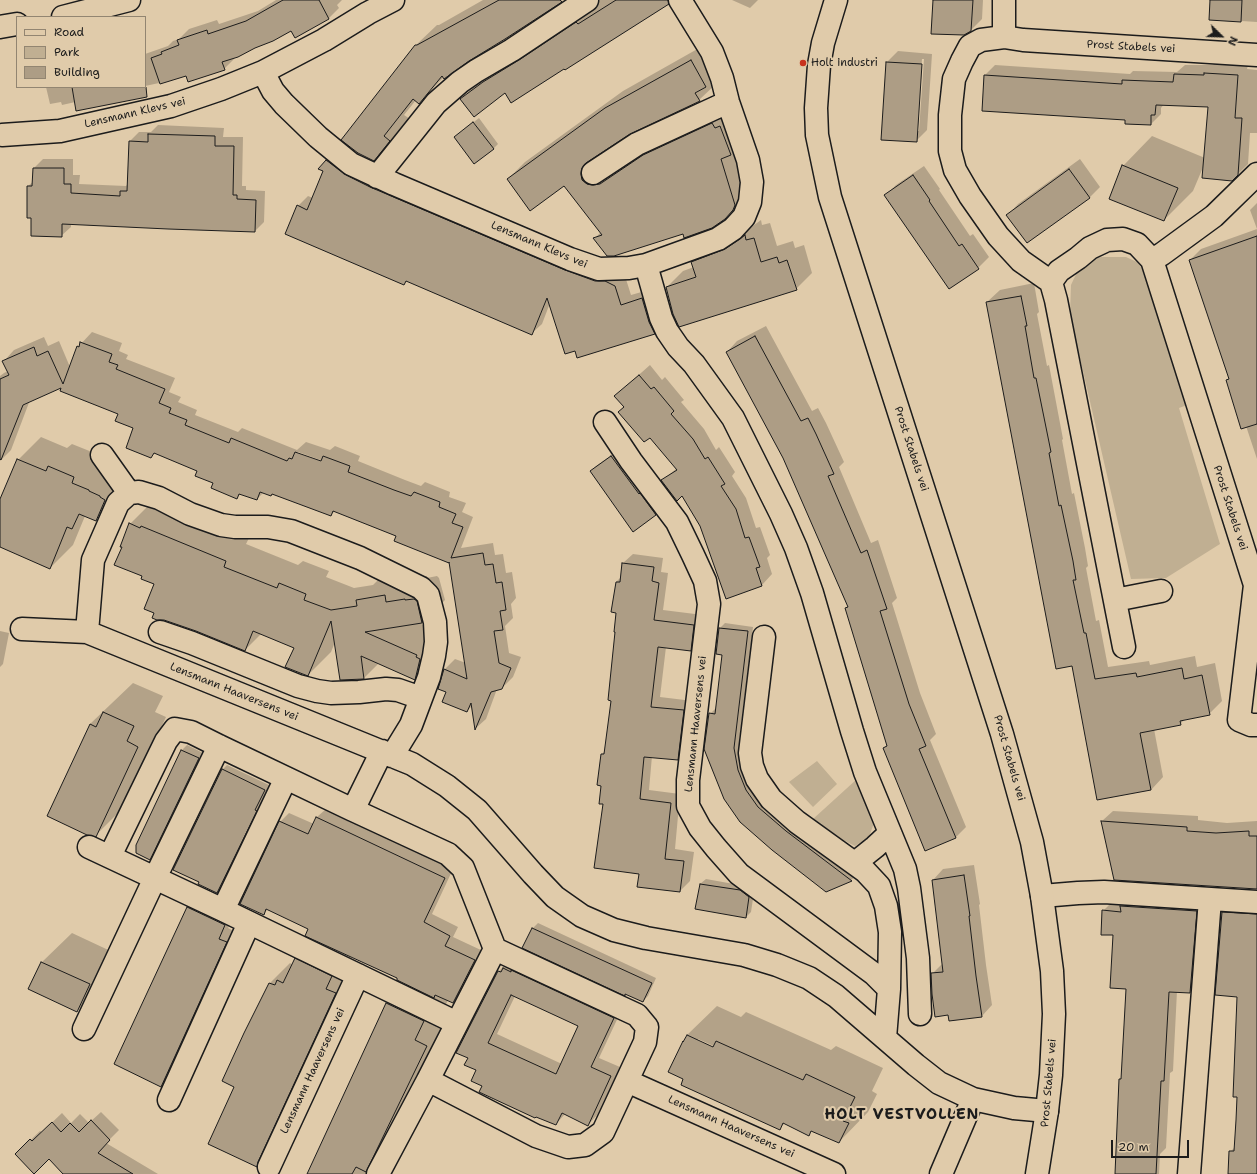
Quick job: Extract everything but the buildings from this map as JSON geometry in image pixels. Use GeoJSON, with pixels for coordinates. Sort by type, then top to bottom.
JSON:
{"type":"FeatureCollection","features":[{"type":"Feature","properties":{"kind":"street"},"geometry":{"type":"LineString","coordinates":[[67,16],[129,0]]}},
{"type":"Feature","properties":{"kind":"street","name":"Lensmann Klevs vei"},"geometry":{"type":"LineString","coordinates":[[2,135],[60,131],[171,106],[221,89],[263,72],[324,40],[368,13],[393,0]]}},
{"type":"Feature","properties":{"kind":"street"},"geometry":{"type":"LineString","coordinates":[[377,177],[436,103],[460,82],[512,50],[587,0]]}},
{"type":"Feature","properties":{"kind":"street","name":"Lensmann Klevs vei"},"geometry":{"type":"LineString","coordinates":[[263,72],[273,91],[284,104],[318,137],[351,164],[377,177],[592,267],[600,269],[615,269],[646,265],[718,239],[733,229],[744,217],[750,202],[752,182],[748,160],[728,102],[722,78],[712,52],[680,0]]}},
{"type":"Feature","properties":{"kind":"street","name":"Prost Stabels vei"},"geometry":{"type":"LineString","coordinates":[[836,0],[820,58],[816,108],[817,135],[830,196],[1002,734],[1032,842],[1042,896],[1052,971],[1054,1014],[1051,1075],[1037,1174]]}},
{"type":"Feature","properties":{"kind":"street"},"geometry":{"type":"LineString","coordinates":[[1004,0],[1004,37]]}},
{"type":"Feature","properties":{"kind":"street"},"geometry":{"type":"LineString","coordinates":[[0,27],[16,24]]}},
{"type":"Feature","properties":{"kind":"street","name":"Prost Stabels vei"},"geometry":{"type":"LineString","coordinates":[[1257,55],[1023,40],[1004,37],[981,40],[970,46],[954,79],[950,115],[950,151],[956,170],[970,196],[998,236],[1021,261],[1051,282],[1059,271],[1090,248],[1107,240],[1123,239],[1137,244],[1152,260],[1252,555],[1255,585],[1239,720],[1251,725],[1257,725]]}},
{"type":"Feature","properties":{"kind":"street"},"geometry":{"type":"LineString","coordinates":[[593,173],[637,144],[728,102]]}},
{"type":"Feature","properties":{"kind":"street"},"geometry":{"type":"LineString","coordinates":[[1152,260],[1214,216],[1257,174]]}},
{"type":"Feature","properties":{"kind":"street"},"geometry":{"type":"LineString","coordinates":[[646,265],[659,312],[667,331],[678,347],[694,364],[732,418],[778,507],[796,548],[812,593],[849,723],[863,765],[905,869],[909,888],[918,958],[920,1014]]}},
{"type":"Feature","properties":{"kind":"street"},"geometry":{"type":"LineString","coordinates":[[1051,282],[1056,300],[1124,647]]}},
{"type":"Feature","properties":{"kind":"street","name":"Lensmann Haaversens vei"},"geometry":{"type":"LineString","coordinates":[[604,422],[677,522],[694,554],[705,581],[709,604],[688,780],[688,806],[700,828],[739,874],[842,952],[874,974],[889,989]]}},
{"type":"Feature","properties":{"kind":"street"},"geometry":{"type":"LineString","coordinates":[[102,455],[129,494]]}},
{"type":"Feature","properties":{"kind":"street"},"geometry":{"type":"LineString","coordinates":[[87,632],[93,560],[118,503],[129,494],[139,492],[155,497],[190,514],[221,525],[235,527],[279,528],[291,531],[360,558],[421,588],[428,595],[435,622],[436,642],[429,677],[411,725],[387,754],[353,810]]}},
{"type":"Feature","properties":{"kind":"street"},"geometry":{"type":"LineString","coordinates":[[1115,600],[1161,590]]}},
{"type":"Feature","properties":{"kind":"street","name":"Lensmann Haaversens vei"},"geometry":{"type":"LineString","coordinates":[[22,629],[87,632],[412,764],[447,786],[477,810],[532,874],[555,897],[582,916],[614,930],[646,938],[744,955],[777,964],[809,978],[836,996],[939,1083],[973,1100],[1014,1108],[1047,1111]]}},
{"type":"Feature","properties":{"kind":"street"},"geometry":{"type":"LineString","coordinates":[[160,632],[192,643],[298,686],[317,691],[331,693],[398,690],[421,698]]}},
{"type":"Feature","properties":{"kind":"street"},"geometry":{"type":"LineString","coordinates":[[764,637],[750,753],[752,766],[757,779],[770,799],[796,822],[855,863],[879,886],[886,906],[890,932],[889,989],[885,1038]]}},
{"type":"Feature","properties":{"kind":"street"},"geometry":{"type":"LineString","coordinates":[[110,856],[166,741],[174,729],[191,732],[448,854],[463,868],[495,949],[637,1015],[647,1027],[645,1042],[603,1132],[585,1145],[568,1147],[536,1136],[428,1080]]}},
{"type":"Feature","properties":{"kind":"street"},"geometry":{"type":"LineString","coordinates":[[84,1029],[219,746]]}},
{"type":"Feature","properties":{"kind":"street"},"geometry":{"type":"LineString","coordinates":[[223,910],[286,778]]}},
{"type":"Feature","properties":{"kind":"street"},"geometry":{"type":"LineString","coordinates":[[855,863],[890,833]]}},
{"type":"Feature","properties":{"kind":"street"},"geometry":{"type":"LineString","coordinates":[[89,847],[457,1023]]}},
{"type":"Feature","properties":{"kind":"street"},"geometry":{"type":"LineString","coordinates":[[1042,896],[1104,892],[1257,902]]}},
{"type":"Feature","properties":{"kind":"street"},"geometry":{"type":"LineString","coordinates":[[1189,1174],[1210,899]]}},
{"type":"Feature","properties":{"kind":"street"},"geometry":{"type":"LineString","coordinates":[[169,1100],[249,923]]}},
{"type":"Feature","properties":{"kind":"street"},"geometry":{"type":"LineString","coordinates":[[378,1174],[495,949]]}},
{"type":"Feature","properties":{"kind":"street","name":"Lensmann Haaversens vei"},"geometry":{"type":"LineString","coordinates":[[269,1166],[358,975]]}},
{"type":"Feature","properties":{"kind":"street","name":"Lensmann Haaversens vei"},"geometry":{"type":"LineString","coordinates":[[627,1080],[834,1174]]}},
{"type":"Feature","properties":{"kind":"street"},"geometry":{"type":"LineString","coordinates":[[942,1174],[973,1100]]}},
{"type":"Feature","properties":{"kind":"green space"},"geometry":{"type":"Polygon","coordinates":[[[1101,257],[1126,257],[1137,262],[1144,271],[1190,404],[1179,408],[1220,544],[1166,578],[1131,579],[1070,315],[1071,285],[1078,270],[1088,261],[1101,257]]]}},
{"type":"Feature","properties":{"kind":"green space"},"geometry":{"type":"Polygon","coordinates":[[[817,761],[837,784],[813,807],[789,782],[817,761]]]}},
{"type":"Feature","properties":{"kind":"green space"},"geometry":{"type":"Polygon","coordinates":[[[857,779],[875,820],[869,837],[855,846],[845,841],[813,819],[857,779]]]}},
{"type":"Feature","properties":{"kind":"place","name":"Holt industri"},"geometry":{"type":"Point","coordinates":[803,63]}},
{"type":"Feature","properties":{"kind":"district","name":"HOLT VESTVOLLEN"},"geometry":{"type":"Point","coordinates":[902,1115]}}]}
